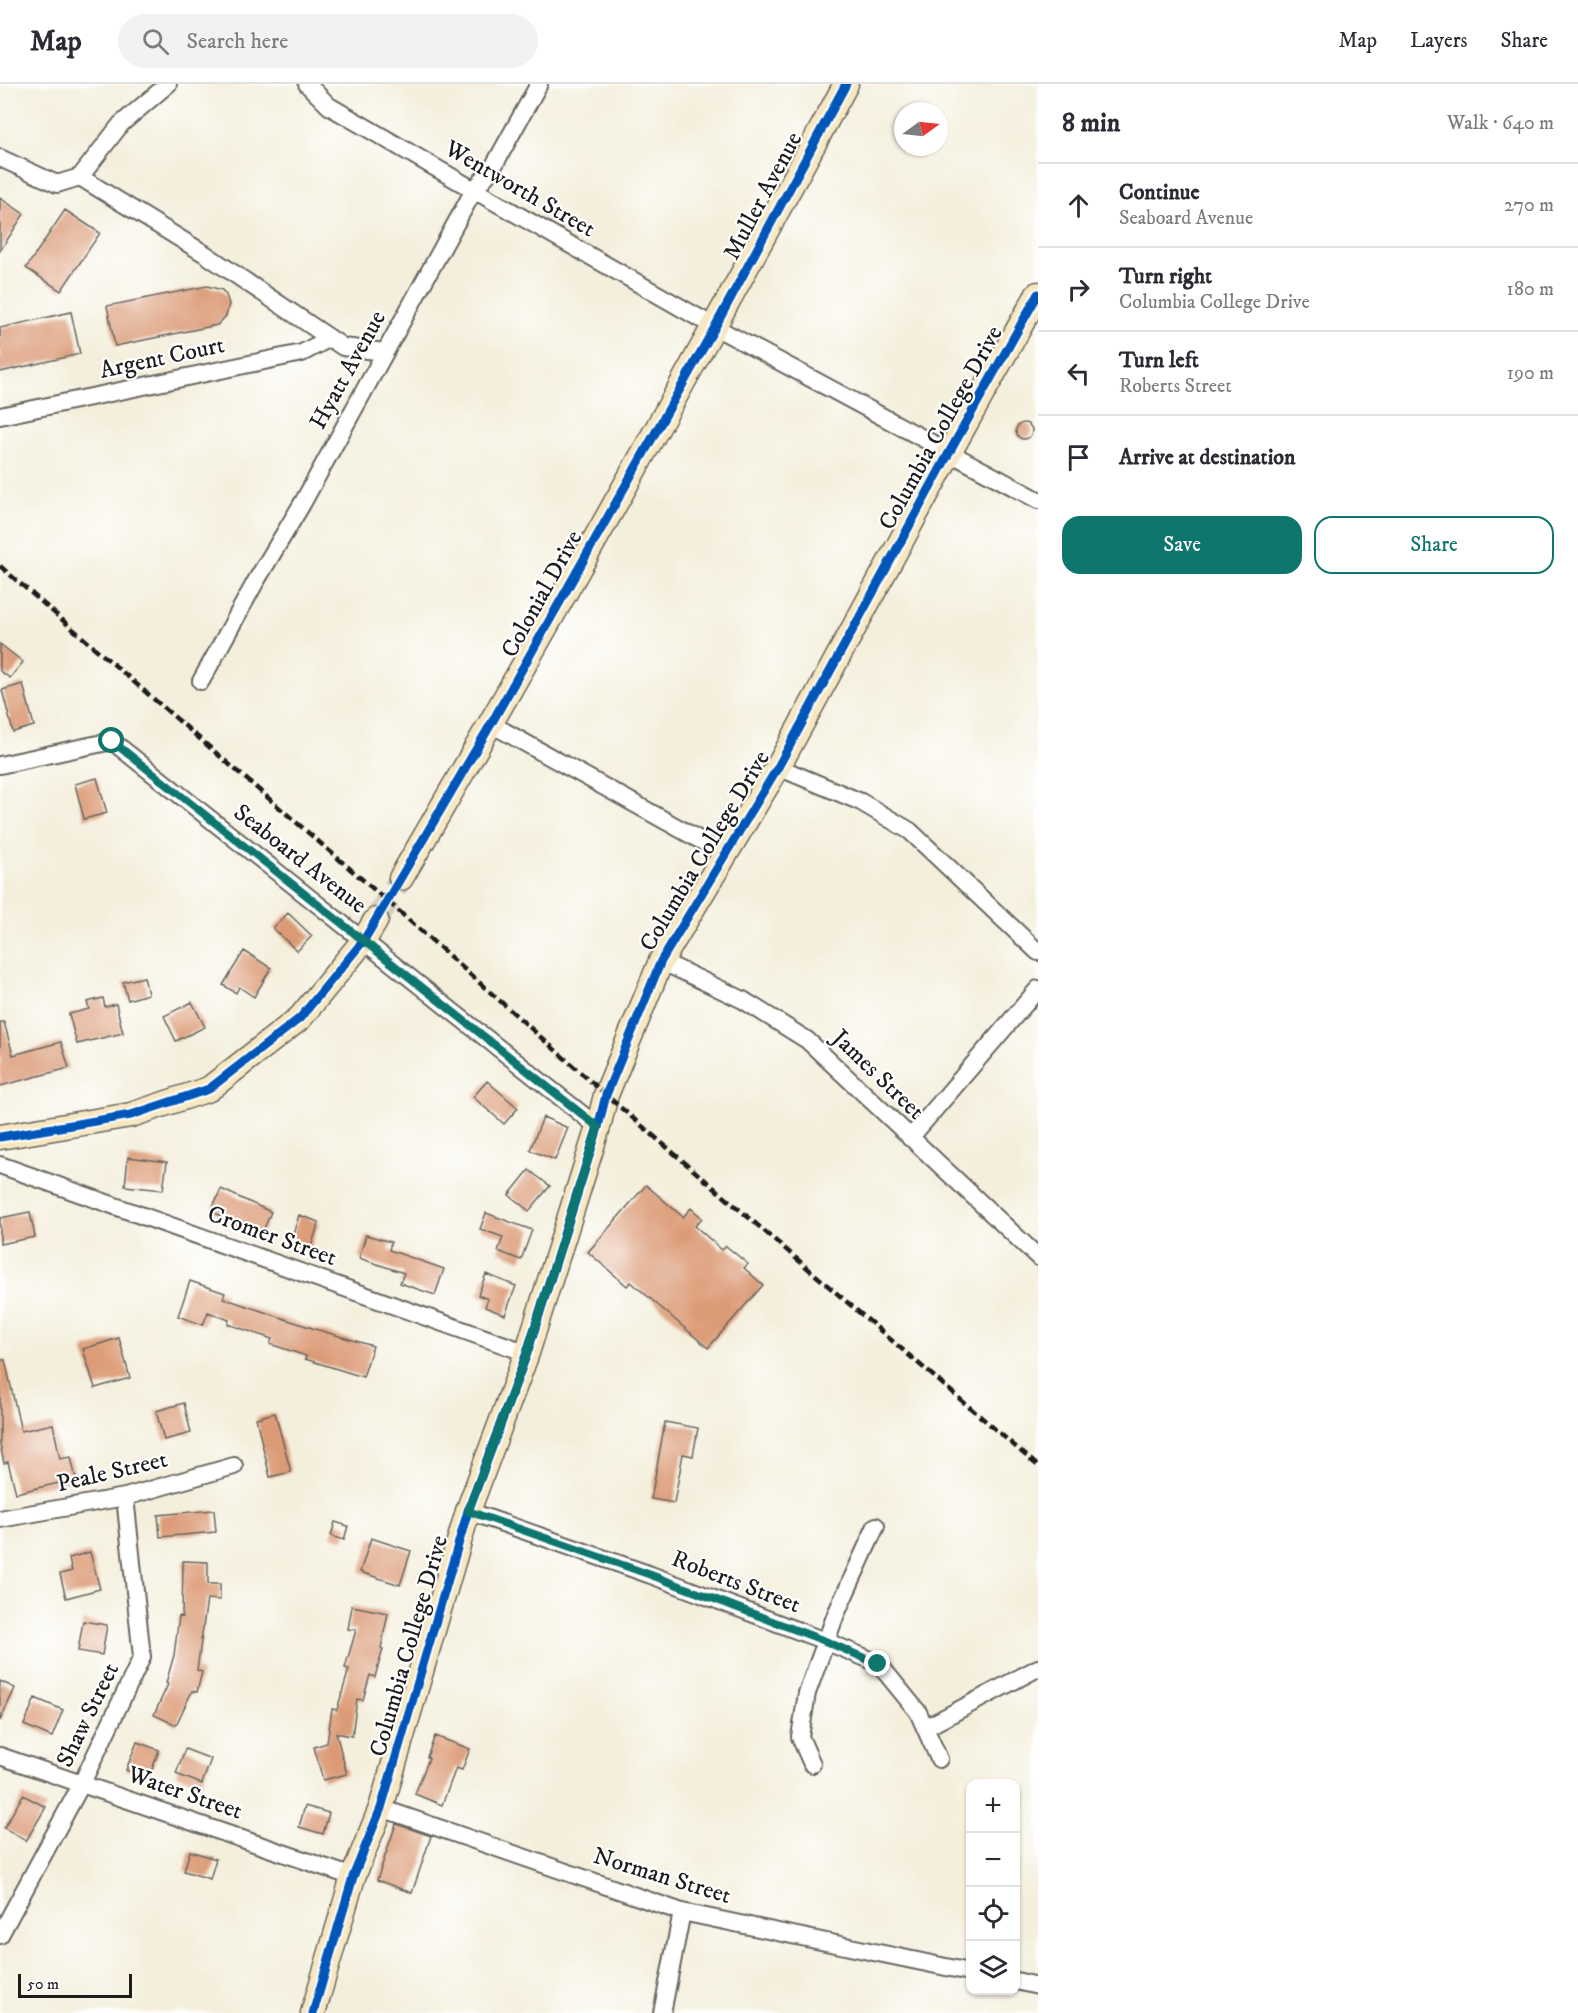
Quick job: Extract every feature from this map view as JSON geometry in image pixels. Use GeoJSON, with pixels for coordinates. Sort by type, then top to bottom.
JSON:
{"type":"FeatureCollection","features":[{"type":"Feature","properties":{"kind":"street"},"geometry":{"type":"LineString","coordinates":[[0,158],[57,184],[80,177],[121,124],[168,84]]}},
{"type":"Feature","properties":{"kind":"street","name":"Wentworth Street"},"geometry":{"type":"LineString","coordinates":[[307,84],[329,106],[715,327]]}},
{"type":"Feature","properties":{"kind":"street","name":"Hyatt Avenue"},"geometry":{"type":"LineString","coordinates":[[201,681],[474,190],[492,169],[539,84]]}},
{"type":"Feature","properties":{"kind":"street","name":"Muller Avenue"},"geometry":{"type":"LineString","coordinates":[[715,327],[846,84]]}},
{"type":"Feature","properties":{"kind":"street"},"geometry":{"type":"LineString","coordinates":[[80,177],[205,254],[343,347],[385,352]]}},
{"type":"Feature","properties":{"kind":"street","name":"Columbia College Drive"},"geometry":{"type":"LineString","coordinates":[[313,2013],[353,1877],[381,1808],[468,1511],[527,1353],[606,1095],[661,961],[778,767],[949,453],[1036,301]]}},
{"type":"Feature","properties":{"kind":"street"},"geometry":{"type":"LineString","coordinates":[[715,327],[1038,500]]}},
{"type":"Feature","properties":{"kind":"street","name":"Colonial Drive"},"geometry":{"type":"LineString","coordinates":[[401,878],[491,724],[715,327]]}},
{"type":"Feature","properties":{"kind":"street","name":"Argent Court"},"geometry":{"type":"LineString","coordinates":[[0,416],[302,353],[330,338]]}},
{"type":"Feature","properties":{"kind":"street"},"geometry":{"type":"LineString","coordinates":[[491,724],[726,855]]}},
{"type":"Feature","properties":{"kind":"street","name":"Seaboard Avenue"},"geometry":{"type":"LineString","coordinates":[[0,765],[112,741],[370,930],[598,1127]]}},
{"type":"Feature","properties":{"kind":"street"},"geometry":{"type":"LineString","coordinates":[[778,767],[861,802],[910,831],[1038,952]]}},
{"type":"Feature","properties":{"kind":"street"},"geometry":{"type":"LineString","coordinates":[[0,1137],[130,1115],[209,1089],[300,1018],[370,930]]}},
{"type":"Feature","properties":{"kind":"street","name":"James Street"},"geometry":{"type":"LineString","coordinates":[[661,961],[743,1000],[807,1040],[1038,1257]]}},
{"type":"Feature","properties":{"kind":"street"},"geometry":{"type":"LineString","coordinates":[[910,1138],[1038,989]]}},
{"type":"Feature","properties":{"kind":"street","name":"Cromer Street"},"geometry":{"type":"LineString","coordinates":[[0,1165],[527,1353]]}},
{"type":"Feature","properties":{"kind":"street","name":"Peale Street"},"geometry":{"type":"LineString","coordinates":[[0,1520],[125,1497],[234,1466]]}},
{"type":"Feature","properties":{"kind":"street","name":"Shaw Street"},"geometry":{"type":"LineString","coordinates":[[0,1935],[82,1782],[142,1658],[125,1497]]}},
{"type":"Feature","properties":{"kind":"street","name":"Roberts Street"},"geometry":{"type":"LineString","coordinates":[[468,1511],[651,1575],[825,1641],[878,1664],[918,1712],[939,1759]]}},
{"type":"Feature","properties":{"kind":"street"},"geometry":{"type":"LineString","coordinates":[[812,1764],[800,1737],[807,1693],[825,1641],[876,1526]]}},
{"type":"Feature","properties":{"kind":"street"},"geometry":{"type":"LineString","coordinates":[[925,1728],[1038,1668]]}},
{"type":"Feature","properties":{"kind":"street","name":"Water Street"},"geometry":{"type":"LineString","coordinates":[[0,1756],[82,1782],[353,1877]]}},
{"type":"Feature","properties":{"kind":"street","name":"Norman Street"},"geometry":{"type":"LineString","coordinates":[[381,1808],[682,1912],[966,1971]]}},
{"type":"Feature","properties":{"kind":"street"},"geometry":{"type":"LineString","coordinates":[[662,2013],[682,1912]]}},
{"type":"Feature","properties":{"kind":"street"},"geometry":{"type":"LineString","coordinates":[[1020,1982],[1038,1986]]}},
{"type":"Feature","properties":{"kind":"building"},"geometry":{"type":"Polygon","coordinates":[[[0,198],[24,214],[0,251],[0,198]]]}},
{"type":"Feature","properties":{"kind":"building"},"geometry":{"type":"Polygon","coordinates":[[[65,210],[100,233],[61,291],[26,268],[65,210]]]}},
{"type":"Feature","properties":{"kind":"building"},"geometry":{"type":"Polygon","coordinates":[[[207,286],[222,290],[229,304],[226,316],[217,325],[115,346],[107,306],[207,286]]]}},
{"type":"Feature","properties":{"kind":"building"},"geometry":{"type":"Polygon","coordinates":[[[71,312],[80,354],[0,372],[0,328],[71,312]]]}},
{"type":"Feature","properties":{"kind":"building"},"geometry":{"type":"Polygon","coordinates":[[[1024,423],[1030,425],[1032,431],[1030,437],[1024,439],[1018,437],[1016,431],[1018,425],[1024,423]]]}},
{"type":"Feature","properties":{"kind":"building"},"geometry":{"type":"Polygon","coordinates":[[[0,644],[23,662],[10,678],[0,671],[0,644]]]}},
{"type":"Feature","properties":{"kind":"building"},"geometry":{"type":"Polygon","coordinates":[[[23,684],[34,726],[13,732],[2,690],[23,684]]]}},
{"type":"Feature","properties":{"kind":"building"},"geometry":{"type":"Polygon","coordinates":[[[97,778],[107,813],[84,819],[75,784],[97,778]]]}},
{"type":"Feature","properties":{"kind":"building"},"geometry":{"type":"Polygon","coordinates":[[[288,913],[312,936],[297,951],[273,928],[288,913]]]}},
{"type":"Feature","properties":{"kind":"building"},"geometry":{"type":"Polygon","coordinates":[[[244,951],[271,968],[254,997],[239,987],[236,993],[223,985],[244,951]]]}},
{"type":"Feature","properties":{"kind":"building"},"geometry":{"type":"Polygon","coordinates":[[[144,977],[148,994],[128,1000],[123,982],[144,977]]]}},
{"type":"Feature","properties":{"kind":"building"},"geometry":{"type":"Polygon","coordinates":[[[103,998],[105,1007],[116,1004],[123,1033],[77,1044],[69,1014],[89,1009],[87,1002],[103,998]]]}},
{"type":"Feature","properties":{"kind":"building"},"geometry":{"type":"Polygon","coordinates":[[[192,1002],[205,1027],[176,1041],[164,1016],[192,1002]]]}},
{"type":"Feature","properties":{"kind":"building"},"geometry":{"type":"Polygon","coordinates":[[[0,1022],[4,1022],[13,1055],[61,1042],[69,1068],[0,1086],[0,1022]]]}},
{"type":"Feature","properties":{"kind":"building"},"geometry":{"type":"Polygon","coordinates":[[[487,1081],[518,1108],[504,1124],[473,1097],[487,1081]]]}},
{"type":"Feature","properties":{"kind":"building"},"geometry":{"type":"Polygon","coordinates":[[[543,1117],[568,1128],[555,1160],[530,1150],[543,1117]]]}},
{"type":"Feature","properties":{"kind":"building"},"geometry":{"type":"Polygon","coordinates":[[[128,1157],[167,1162],[163,1190],[125,1186],[128,1157]]]}},
{"type":"Feature","properties":{"kind":"building"},"geometry":{"type":"Polygon","coordinates":[[[529,1170],[550,1186],[529,1211],[509,1195],[529,1170]]]}},
{"type":"Feature","properties":{"kind":"building"},"geometry":{"type":"Polygon","coordinates":[[[646,1185],[683,1217],[691,1208],[702,1218],[695,1226],[722,1250],[726,1246],[748,1264],[744,1268],[763,1285],[708,1348],[631,1282],[627,1286],[588,1252],[646,1185]]]}},
{"type":"Feature","properties":{"kind":"building"},"geometry":{"type":"Polygon","coordinates":[[[221,1189],[271,1212],[261,1236],[211,1211],[221,1189]]]}},
{"type":"Feature","properties":{"kind":"building"},"geometry":{"type":"Polygon","coordinates":[[[30,1212],[35,1237],[0,1244],[0,1218],[30,1212]]]}},
{"type":"Feature","properties":{"kind":"building"},"geometry":{"type":"Polygon","coordinates":[[[486,1213],[532,1230],[521,1260],[498,1251],[503,1237],[480,1229],[486,1213]]]}},
{"type":"Feature","properties":{"kind":"building"},"geometry":{"type":"Polygon","coordinates":[[[299,1215],[319,1222],[310,1250],[290,1244],[299,1215]]]}},
{"type":"Feature","properties":{"kind":"building"},"geometry":{"type":"Polygon","coordinates":[[[366,1235],[391,1242],[389,1250],[444,1269],[435,1295],[400,1283],[404,1273],[359,1258],[366,1235]]]}},
{"type":"Feature","properties":{"kind":"building"},"geometry":{"type":"Polygon","coordinates":[[[486,1274],[516,1286],[505,1315],[485,1307],[488,1299],[478,1295],[486,1274]]]}},
{"type":"Feature","properties":{"kind":"building"},"geometry":{"type":"Polygon","coordinates":[[[190,1281],[225,1293],[223,1298],[373,1346],[363,1377],[305,1359],[306,1356],[270,1344],[272,1339],[228,1324],[229,1320],[208,1312],[203,1325],[178,1316],[190,1281]]]}},
{"type":"Feature","properties":{"kind":"building"},"geometry":{"type":"Polygon","coordinates":[[[119,1338],[130,1378],[95,1388],[83,1349],[119,1338]]]}},
{"type":"Feature","properties":{"kind":"building"},"geometry":{"type":"Polygon","coordinates":[[[0,1360],[5,1360],[21,1431],[53,1424],[60,1459],[71,1457],[76,1479],[16,1493],[8,1462],[4,1463],[0,1444],[0,1360]]]}},
{"type":"Feature","properties":{"kind":"building"},"geometry":{"type":"Polygon","coordinates":[[[184,1403],[191,1433],[164,1440],[156,1411],[184,1403]]]}},
{"type":"Feature","properties":{"kind":"building"},"geometry":{"type":"Polygon","coordinates":[[[275,1413],[291,1472],[270,1477],[256,1418],[275,1413]]]}},
{"type":"Feature","properties":{"kind":"building"},"geometry":{"type":"Polygon","coordinates":[[[665,1422],[698,1428],[693,1456],[683,1454],[674,1503],[651,1499],[665,1422]]]}},
{"type":"Feature","properties":{"kind":"building"},"geometry":{"type":"Polygon","coordinates":[[[214,1510],[216,1532],[160,1537],[158,1515],[214,1510]]]}},
{"type":"Feature","properties":{"kind":"building"},"geometry":{"type":"Polygon","coordinates":[[[335,1522],[348,1526],[344,1540],[331,1536],[335,1522]]]}},
{"type":"Feature","properties":{"kind":"building"},"geometry":{"type":"Polygon","coordinates":[[[371,1538],[411,1551],[400,1585],[360,1572],[371,1538]]]}},
{"type":"Feature","properties":{"kind":"building"},"geometry":{"type":"Polygon","coordinates":[[[90,1552],[100,1589],[66,1598],[60,1574],[72,1571],[69,1558],[90,1552]]]}},
{"type":"Feature","properties":{"kind":"building"},"geometry":{"type":"Polygon","coordinates":[[[183,1561],[208,1562],[208,1584],[220,1584],[220,1600],[207,1599],[197,1670],[202,1672],[197,1692],[192,1691],[176,1725],[154,1715],[168,1684],[166,1683],[174,1655],[179,1616],[182,1617],[183,1561]]]}},
{"type":"Feature","properties":{"kind":"building"},"geometry":{"type":"Polygon","coordinates":[[[352,1606],[388,1613],[381,1648],[383,1649],[375,1677],[370,1675],[363,1700],[357,1699],[352,1736],[336,1733],[347,1774],[323,1780],[314,1747],[327,1743],[332,1709],[337,1710],[349,1669],[345,1668],[356,1630],[348,1629],[352,1606]]]}},
{"type":"Feature","properties":{"kind":"building"},"geometry":{"type":"Polygon","coordinates":[[[83,1621],[107,1625],[102,1655],[78,1651],[83,1621]]]}},
{"type":"Feature","properties":{"kind":"building"},"geometry":{"type":"Polygon","coordinates":[[[0,1681],[15,1688],[0,1721],[0,1681]]]}},
{"type":"Feature","properties":{"kind":"building"},"geometry":{"type":"Polygon","coordinates":[[[35,1698],[63,1710],[52,1737],[24,1725],[35,1698]]]}},
{"type":"Feature","properties":{"kind":"building"},"geometry":{"type":"Polygon","coordinates":[[[435,1736],[470,1749],[462,1770],[456,1768],[442,1805],[415,1794],[435,1736]]]}},
{"type":"Feature","properties":{"kind":"building"},"geometry":{"type":"Polygon","coordinates":[[[137,1742],[159,1750],[149,1778],[126,1770],[137,1742]]]}},
{"type":"Feature","properties":{"kind":"building"},"geometry":{"type":"Polygon","coordinates":[[[185,1749],[211,1759],[202,1784],[176,1774],[185,1749]]]}},
{"type":"Feature","properties":{"kind":"building"},"geometry":{"type":"Polygon","coordinates":[[[23,1795],[46,1807],[26,1841],[4,1828],[23,1795]]]}},
{"type":"Feature","properties":{"kind":"building"},"geometry":{"type":"Polygon","coordinates":[[[305,1806],[329,1813],[323,1834],[299,1827],[305,1806]]]}},
{"type":"Feature","properties":{"kind":"building"},"geometry":{"type":"Polygon","coordinates":[[[396,1824],[431,1836],[412,1893],[377,1880],[396,1824]]]}},
{"type":"Feature","properties":{"kind":"building"},"geometry":{"type":"Polygon","coordinates":[[[190,1851],[216,1859],[210,1879],[184,1871],[190,1851]]]}},
{"type":"Feature","properties":{"kind":"tunnel"},"geometry":{"type":"LineString","coordinates":[[376,920],[401,878]]}},
{"type":"Feature","properties":{"kind":"railway"},"geometry":{"type":"LineString","coordinates":[[0,566],[393,906],[606,1095],[1038,1466]]}},
{"type":"Feature","properties":{"kind":"cycle path"},"geometry":{"type":"LineString","coordinates":[[0,1137],[131,1115],[209,1089],[300,1018],[364,940],[491,724],[715,327],[846,84]]}},
{"type":"Feature","properties":{"kind":"cycle path"},"geometry":{"type":"LineString","coordinates":[[313,2013],[353,1877],[381,1808],[468,1511],[527,1353],[606,1095],[661,961],[778,767],[1038,294]]}},
{"type":"Feature","properties":{"kind":"route"},"geometry":{"type":"LineString","coordinates":[[112,741],[598,1127],[527,1353],[468,1511],[651,1575],[825,1641],[878,1664]]}}]}
